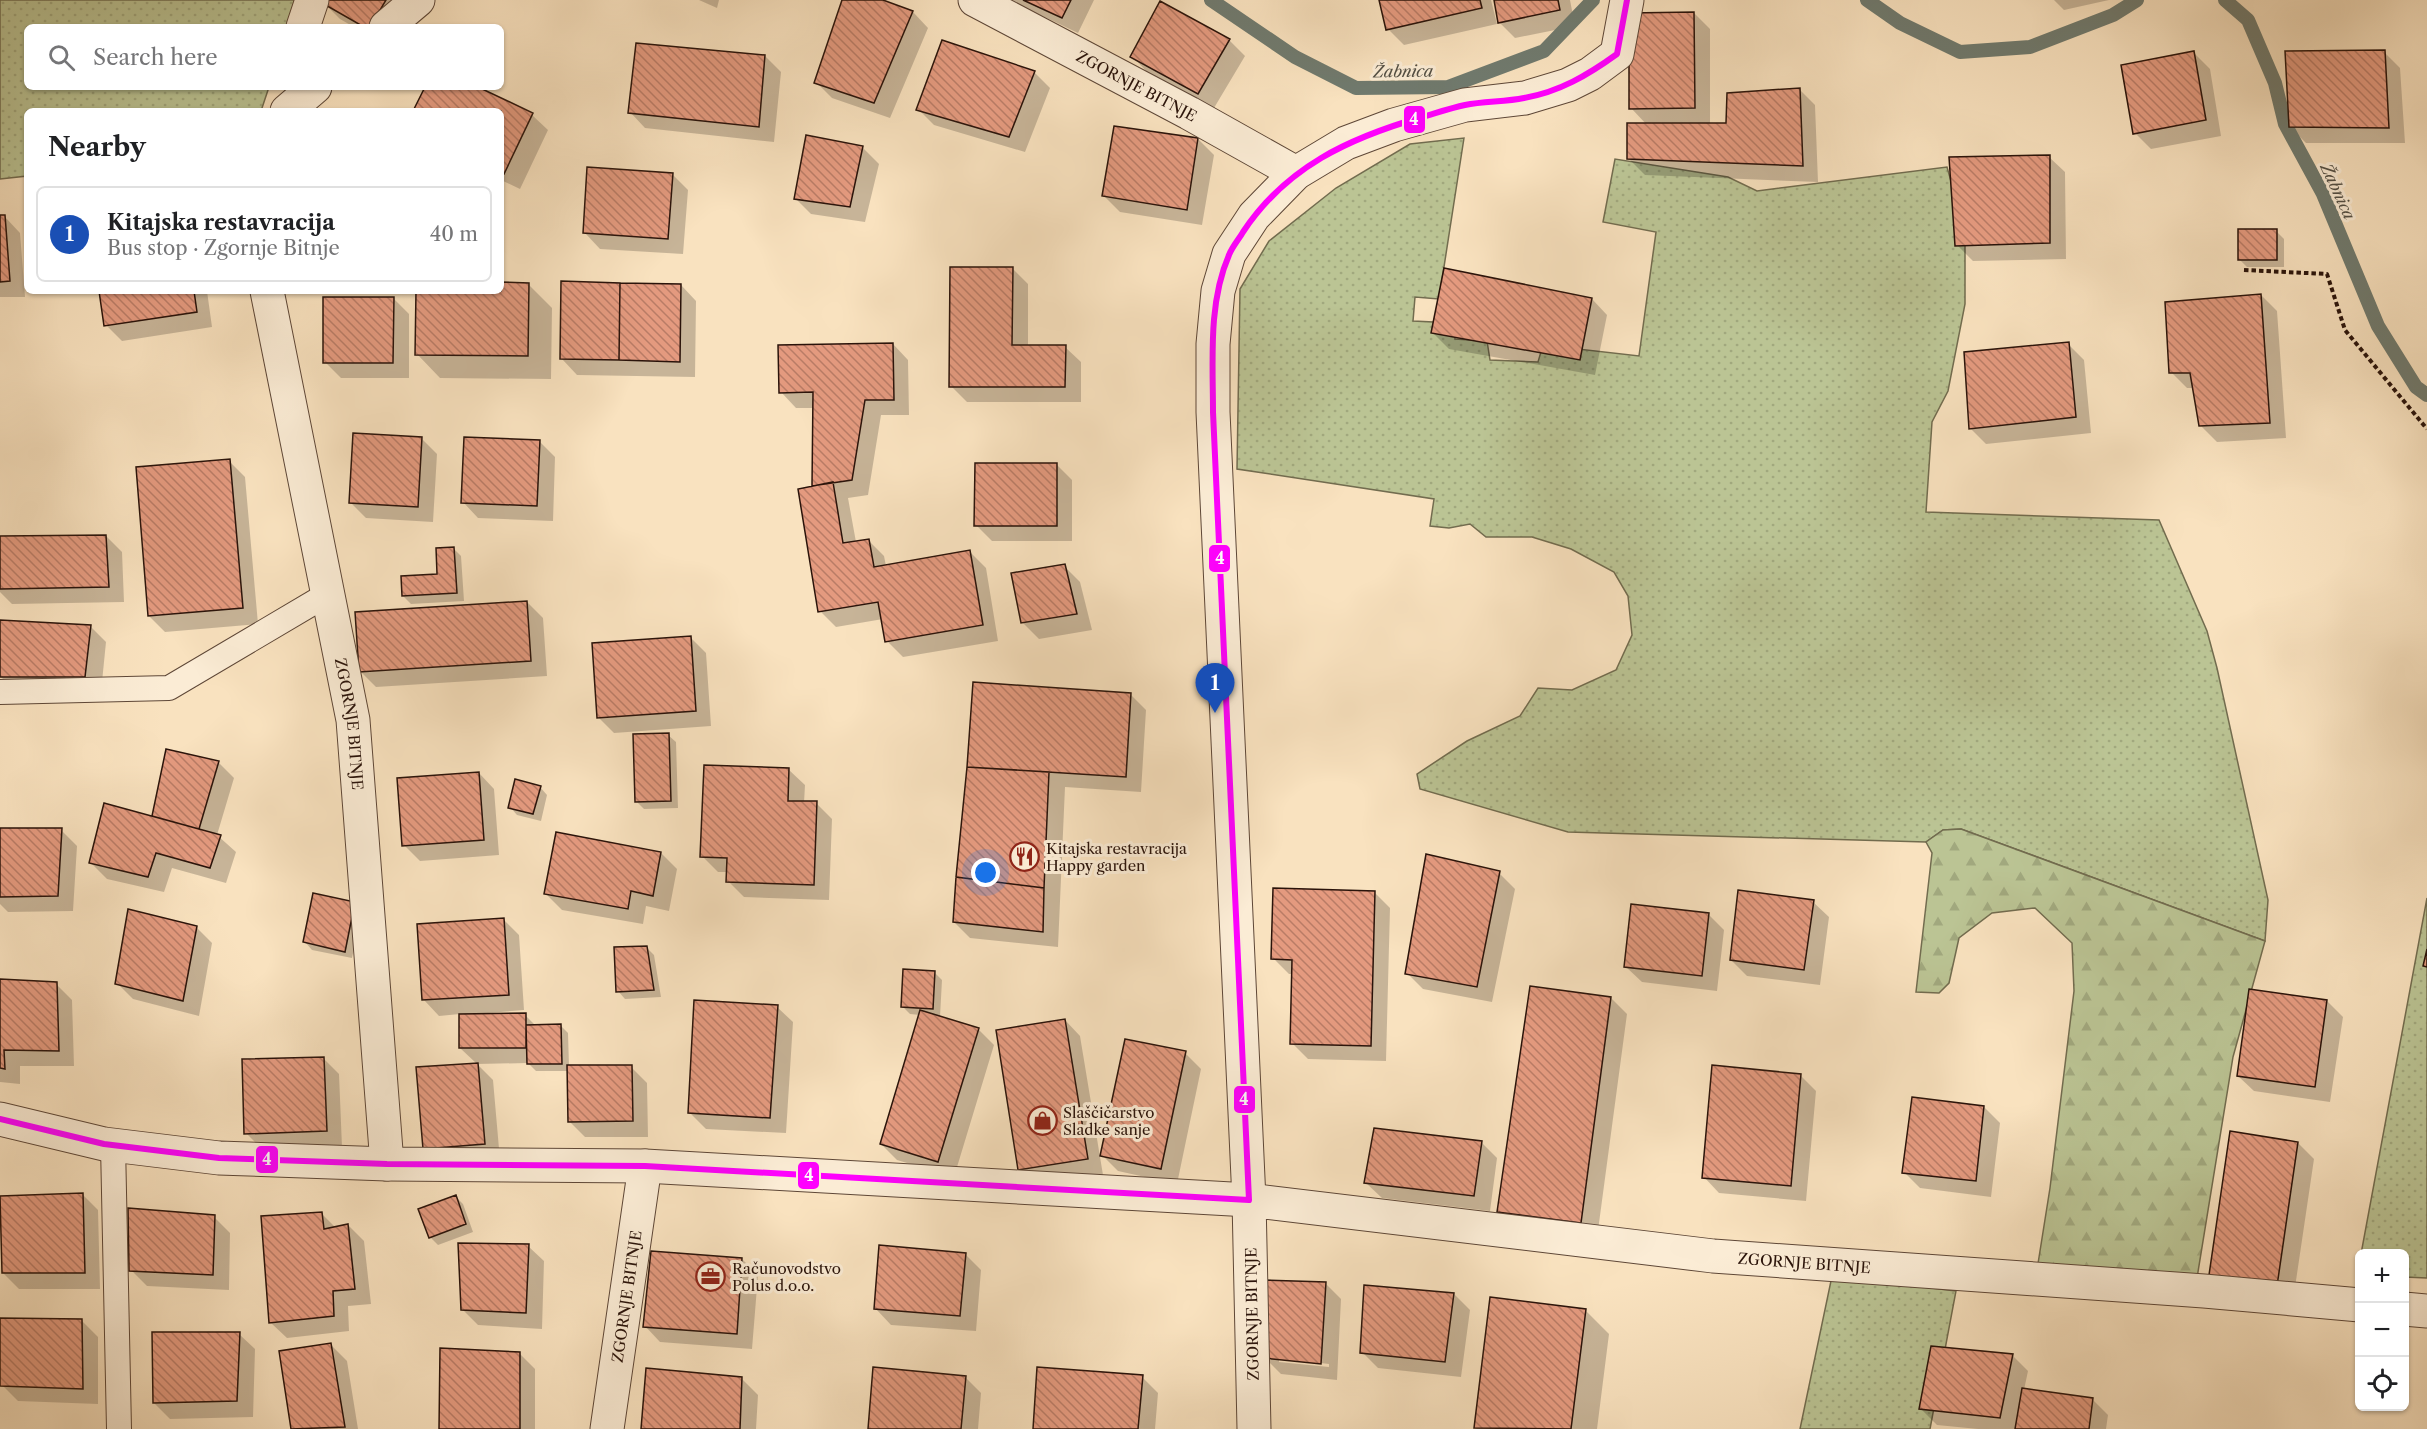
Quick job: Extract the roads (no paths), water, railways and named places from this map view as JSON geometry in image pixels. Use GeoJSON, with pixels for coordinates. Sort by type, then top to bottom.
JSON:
{"type":"FeatureCollection","features":[{"type":"Feature","properties":{"kind":"street"},"geometry":{"type":"LineString","coordinates":[[304,24],[312,0]]}},
{"type":"Feature","properties":{"kind":"street"},"geometry":{"type":"LineString","coordinates":[[390,24],[418,0]]}},
{"type":"Feature","properties":{"kind":"street","name":"ZGORNJE BITNJE"},"geometry":{"type":"LineString","coordinates":[[975,0],[1189,113],[1296,173]]}},
{"type":"Feature","properties":{"kind":"street","name":"ZGORNJE BITNJE"},"geometry":{"type":"LineString","coordinates":[[1254,1429],[1249,1200],[1213,424],[1213,344],[1218,291],[1229,254],[1254,216],[1296,173],[1346,143],[1394,125],[1464,105],[1525,98],[1568,85],[1590,74],[1617,54],[1626,5]]}},
{"type":"Feature","properties":{"kind":"street"},"geometry":{"type":"LineString","coordinates":[[278,108],[283,90]]}},
{"type":"Feature","properties":{"kind":"street"},"geometry":{"type":"LineString","coordinates":[[290,108],[312,90]]}},
{"type":"Feature","properties":{"kind":"street","name":"ZGORNJE BITNJE"},"geometry":{"type":"LineString","coordinates":[[268,294],[353,720],[387,1164]]}},
{"type":"Feature","properties":{"kind":"street","name":"ZGORNJE BITNJE"},"geometry":{"type":"LineString","coordinates":[[0,1119],[113,1145],[219,1158],[387,1164],[645,1166],[1249,1200],[1713,1256],[2204,1291],[2355,1305]]}},
{"type":"Feature","properties":{"kind":"street","name":"ZGORNJE BITNJE"},"geometry":{"type":"LineString","coordinates":[[607,1429],[645,1166]]}},
{"type":"Feature","properties":{"kind":"street"},"geometry":{"type":"LineString","coordinates":[[2409,1309],[2427,1311]]}},
{"type":"Feature","properties":{"kind":"lane"},"geometry":{"type":"LineString","coordinates":[[0,693],[169,688],[328,594]]}},
{"type":"Feature","properties":{"kind":"lane"},"geometry":{"type":"LineString","coordinates":[[113,1145],[119,1429]]}},
{"type":"Feature","properties":{"kind":"waterway","name":"Žabnica"},"geometry":{"type":"LineString","coordinates":[[1211,0],[1295,57],[1356,88],[1448,87],[1544,51],[1593,0]]}},
{"type":"Feature","properties":{"kind":"waterway","name":"Žabnica"},"geometry":{"type":"LineString","coordinates":[[1867,0],[1900,23],[1960,52],[2030,47],[2113,15],[2137,0]]}},
{"type":"Feature","properties":{"kind":"waterway","name":"Žabnica"},"geometry":{"type":"LineString","coordinates":[[2225,0],[2248,20],[2275,83],[2285,124],[2323,194],[2378,326],[2416,387],[2427,395]]}},
{"type":"Feature","properties":{"kind":"place","name":"Kitajska restavracija"},"geometry":{"type":"Point","coordinates":[1215,713]}},
{"type":"Feature","properties":{"kind":"place","name":"Kitajska restavracija Happy garden"},"geometry":{"type":"Point","coordinates":[1025,857]}},
{"type":"Feature","properties":{"kind":"place","name":"Slaščičarstvo Sladke sanje"},"geometry":{"type":"Point","coordinates":[1042,1121]}},
{"type":"Feature","properties":{"kind":"place","name":"Računovodstvo Polus d.o.o."},"geometry":{"type":"Point","coordinates":[711,1277]}}]}
